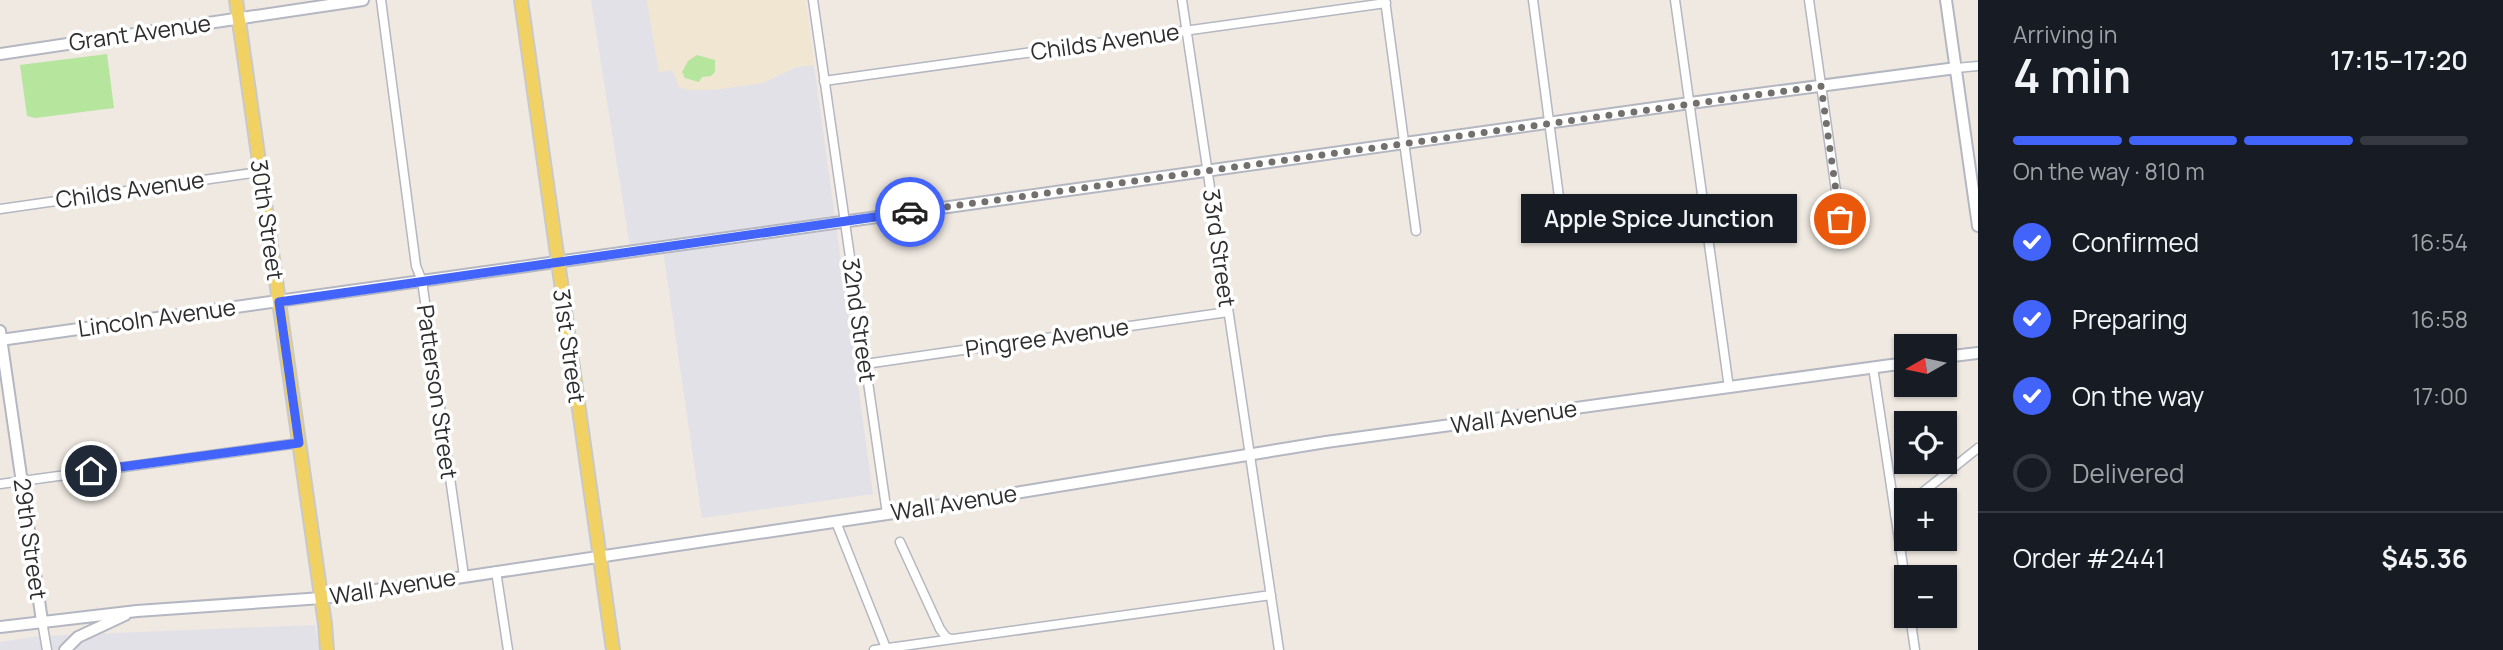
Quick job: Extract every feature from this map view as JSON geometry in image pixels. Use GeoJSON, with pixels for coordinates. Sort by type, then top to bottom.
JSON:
{"type":"FeatureCollection","features":[{"type":"Feature","properties":{"kind":"main road","name":"30th Street"},"geometry":{"type":"LineString","coordinates":[[236,0],[327,649]]}},
{"type":"Feature","properties":{"kind":"main road","name":"31st Street"},"geometry":{"type":"LineString","coordinates":[[521,0],[613,650]]}},
{"type":"Feature","properties":{"kind":"street","name":"Grant Avenue"},"geometry":{"type":"LineString","coordinates":[[0,54],[363,0]]}},
{"type":"Feature","properties":{"kind":"street","name":"Patterson Street"},"geometry":{"type":"LineString","coordinates":[[381,0],[416,266],[422,281],[464,576]]}},
{"type":"Feature","properties":{"kind":"street","name":"32nd Street"},"geometry":{"type":"LineString","coordinates":[[813,0],[887,514]]}},
{"type":"Feature","properties":{"kind":"street","name":"33rd Street"},"geometry":{"type":"LineString","coordinates":[[1182,0],[1279,650]]}},
{"type":"Feature","properties":{"kind":"street"},"geometry":{"type":"LineString","coordinates":[[1533,0],[1561,212]]}},
{"type":"Feature","properties":{"kind":"street"},"geometry":{"type":"LineString","coordinates":[[1675,0],[1729,388]]}},
{"type":"Feature","properties":{"kind":"street"},"geometry":{"type":"LineString","coordinates":[[1809,0],[1840,219]]}},
{"type":"Feature","properties":{"kind":"street"},"geometry":{"type":"LineString","coordinates":[[1946,0],[1978,226]]}},
{"type":"Feature","properties":{"kind":"street","name":"Childs Avenue"},"geometry":{"type":"LineString","coordinates":[[824,81],[1385,2]]}},
{"type":"Feature","properties":{"kind":"street"},"geometry":{"type":"LineString","coordinates":[[1385,2],[1416,231]]}},
{"type":"Feature","properties":{"kind":"street","name":"Lincoln Avenue"},"geometry":{"type":"LineString","coordinates":[[0,337],[279,302],[1551,122],[1978,65]]}},
{"type":"Feature","properties":{"kind":"street","name":"Childs Avenue"},"geometry":{"type":"LineString","coordinates":[[0,209],[259,172]]}},
{"type":"Feature","properties":{"kind":"street","name":"Pingree Avenue"},"geometry":{"type":"LineString","coordinates":[[865,364],[1228,312]]}},
{"type":"Feature","properties":{"kind":"street","name":"29th Street"},"geometry":{"type":"LineString","coordinates":[[0,337],[42,621]]}},
{"type":"Feature","properties":{"kind":"street"},"geometry":{"type":"LineString","coordinates":[[1957,355],[1978,353]]}},
{"type":"Feature","properties":{"kind":"street","name":"Wall Avenue"},"geometry":{"type":"LineString","coordinates":[[0,627],[136,611],[321,598],[836,522],[1326,442],[1894,364]]}},
{"type":"Feature","properties":{"kind":"street"},"geometry":{"type":"LineString","coordinates":[[1873,367],[1894,508]]}},
{"type":"Feature","properties":{"kind":"street"},"geometry":{"type":"LineString","coordinates":[[0,484],[299,443]]}},
{"type":"Feature","properties":{"kind":"street"},"geometry":{"type":"LineString","coordinates":[[1928,488],[1978,448]]}},
{"type":"Feature","properties":{"kind":"street"},"geometry":{"type":"LineString","coordinates":[[836,522],[886,648]]}},
{"type":"Feature","properties":{"kind":"street"},"geometry":{"type":"LineString","coordinates":[[900,542],[940,629],[951,639]]}},
{"type":"Feature","properties":{"kind":"street"},"geometry":{"type":"LineString","coordinates":[[496,571],[508,650]]}},
{"type":"Feature","properties":{"kind":"street"},"geometry":{"type":"LineString","coordinates":[[874,650],[1271,595]]}},
{"type":"Feature","properties":{"kind":"street"},"geometry":{"type":"LineString","coordinates":[[65,650],[78,637],[136,611]]}},
{"type":"Feature","properties":{"kind":"street"},"geometry":{"type":"LineString","coordinates":[[42,621],[47,650]]}},
{"type":"Feature","properties":{"kind":"street"},"geometry":{"type":"LineString","coordinates":[[1912,628],[1915,650]]}},
{"type":"Feature","properties":{"kind":"shaded area"},"geometry":{"type":"Polygon","coordinates":[[[591,0],[647,0],[659,72],[673,70],[679,86],[712,90],[763,83],[796,67],[814,65],[873,494],[702,518],[662,244],[630,247],[591,0]]]}},
{"type":"Feature","properties":{"kind":"shaded area"},"geometry":{"type":"Polygon","coordinates":[[[647,0],[805,0],[814,65],[796,67],[763,83],[712,90],[679,87],[672,70],[659,72],[647,0]]]}},
{"type":"Feature","properties":{"kind":"shaded area"},"geometry":{"type":"Polygon","coordinates":[[[315,625],[319,650],[0,650],[0,642],[40,636],[315,625]]]}},
{"type":"Feature","properties":{"kind":"green space"},"geometry":{"type":"Polygon","coordinates":[[[107,54],[114,108],[35,118],[27,116],[20,65],[107,54]]]}},
{"type":"Feature","properties":{"kind":"green space"},"geometry":{"type":"Polygon","coordinates":[[[697,55],[715,60],[715,72],[711,76],[702,77],[699,82],[685,78],[682,72],[688,61],[697,55]]]}},
{"type":"Feature","properties":{"kind":"way so far"},"geometry":{"type":"LineString","coordinates":[[910,212],[1821,86],[1840,219]]}},
{"type":"Feature","properties":{"kind":"place","name":"Apple Spice Junction"},"geometry":{"type":"Point","coordinates":[1840,219]}},
{"type":"Feature","properties":{"kind":"route"},"geometry":{"type":"LineString","coordinates":[[91,471],[299,443],[279,302],[910,212]]}}]}
